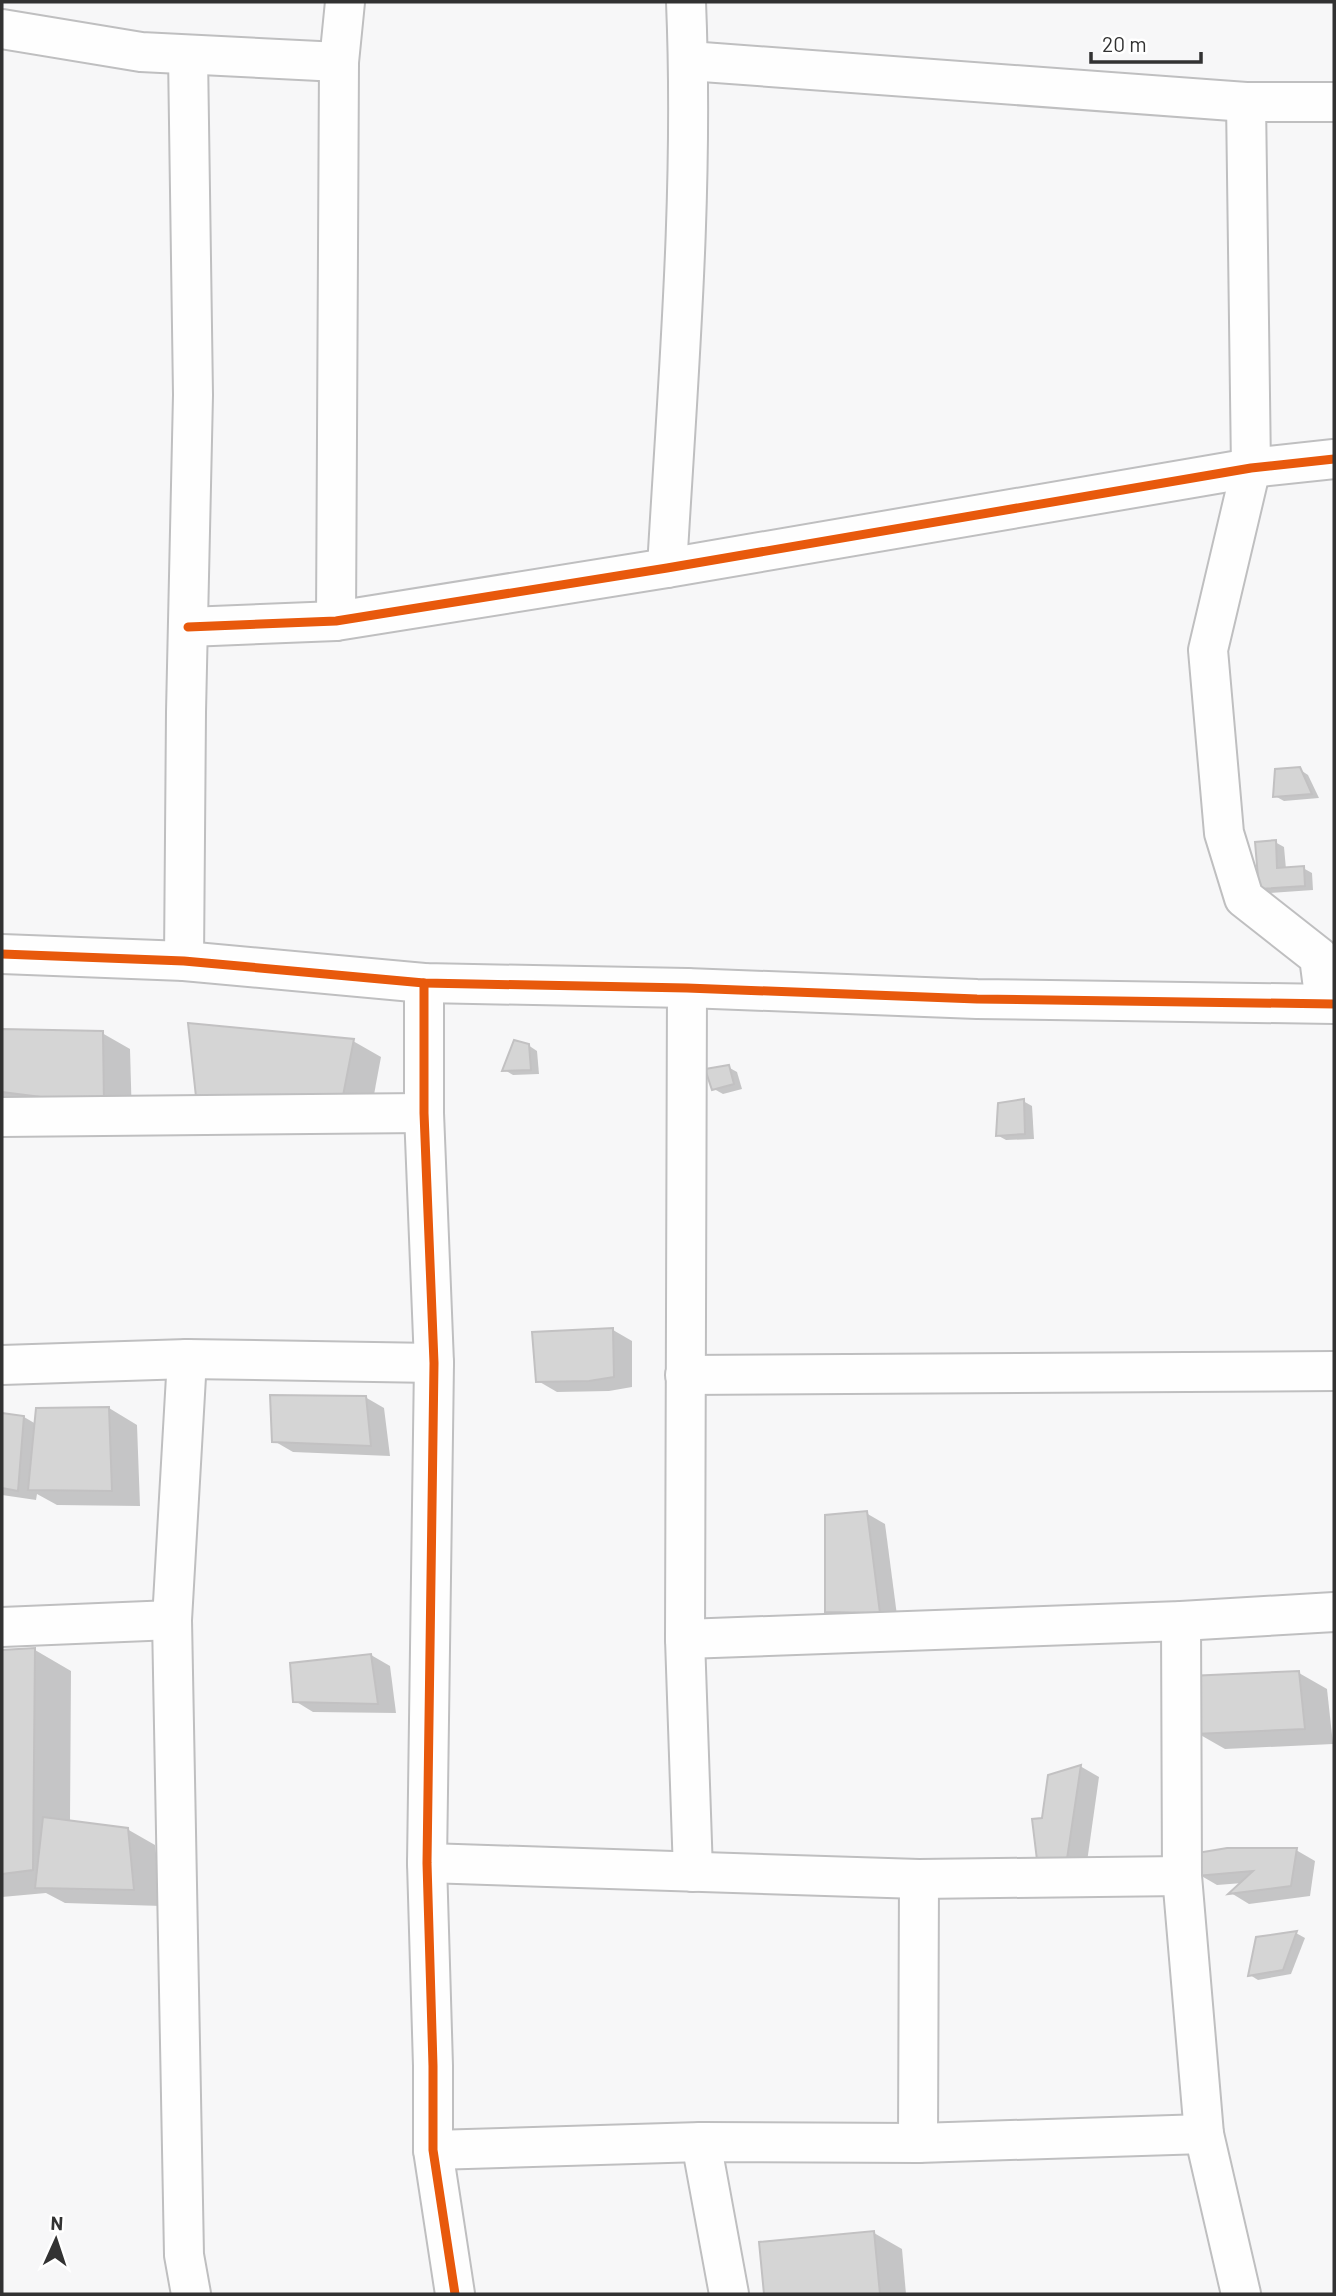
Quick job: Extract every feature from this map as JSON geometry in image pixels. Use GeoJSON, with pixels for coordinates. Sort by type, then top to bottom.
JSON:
{"type":"FeatureCollection","features":[{"type":"Feature","properties":{"kind":"street"},"geometry":{"type":"LineString","coordinates":[[336,621],[339,62],[345,2]]}},
{"type":"Feature","properties":{"kind":"street"},"geometry":{"type":"LineString","coordinates":[[667,568],[688,222],[689,61],[686,2]]}},
{"type":"Feature","properties":{"kind":"street"},"geometry":{"type":"LineString","coordinates":[[2,29],[141,52],[339,62]]}},
{"type":"Feature","properties":{"kind":"street"},"geometry":{"type":"LineString","coordinates":[[184,961],[193,395],[188,55]]}},
{"type":"Feature","properties":{"kind":"street"},"geometry":{"type":"LineString","coordinates":[[689,61],[1246,102],[1334,102]]}},
{"type":"Feature","properties":{"kind":"street"},"geometry":{"type":"LineString","coordinates":[[2,954],[184,961],[424,983],[687,988],[977,999],[1330,1004],[1319,957],[1244,898],[1224,833],[1208,650],[1251,468],[1246,102]]}},
{"type":"Feature","properties":{"kind":"street"},"geometry":{"type":"LineString","coordinates":[[188,627],[336,621],[667,568],[1251,468],[1334,459]]}},
{"type":"Feature","properties":{"kind":"street"},"geometry":{"type":"LineString","coordinates":[[424,983],[424,1113],[435,1363],[427,1863],[433,2150],[455,2294]]}},
{"type":"Feature","properties":{"kind":"street"},"geometry":{"type":"LineString","coordinates":[[687,988],[685,1639],[693,1872]]}},
{"type":"Feature","properties":{"kind":"street"},"geometry":{"type":"LineString","coordinates":[[2,1117],[424,1113]]}},
{"type":"Feature","properties":{"kind":"street"},"geometry":{"type":"LineString","coordinates":[[2,1365],[187,1359],[435,1363]]}},
{"type":"Feature","properties":{"kind":"street"},"geometry":{"type":"LineString","coordinates":[[187,1359],[172,1620],[184,2255],[191,2294]]}},
{"type":"Feature","properties":{"kind":"street"},"geometry":{"type":"LineString","coordinates":[[685,1375],[1334,1371]]}},
{"type":"Feature","properties":{"kind":"street"},"geometry":{"type":"LineString","coordinates":[[685,1639],[1181,1621],[1334,1612]]}},
{"type":"Feature","properties":{"kind":"street"},"geometry":{"type":"LineString","coordinates":[[2,1627],[172,1620]]}},
{"type":"Feature","properties":{"kind":"street"},"geometry":{"type":"LineString","coordinates":[[1181,1621],[1182,1876],[1204,2134],[1241,2294]]}},
{"type":"Feature","properties":{"kind":"street"},"geometry":{"type":"LineString","coordinates":[[427,1863],[919,1880],[1182,1876]]}},
{"type":"Feature","properties":{"kind":"street"},"geometry":{"type":"LineString","coordinates":[[918,2143],[919,1880]]}},
{"type":"Feature","properties":{"kind":"street"},"geometry":{"type":"LineString","coordinates":[[433,2150],[701,2142],[918,2143],[1204,2134]]}},
{"type":"Feature","properties":{"kind":"street"},"geometry":{"type":"LineString","coordinates":[[701,2142],[729,2294]]}},
{"type":"Feature","properties":{"kind":"building"},"geometry":{"type":"Polygon","coordinates":[[[1300,767],[1312,794],[1273,797],[1275,769],[1300,767]]]}},
{"type":"Feature","properties":{"kind":"building"},"geometry":{"type":"Polygon","coordinates":[[[1276,840],[1277,868],[1304,866],[1305,886],[1259,889],[1255,842],[1276,840]]]}},
{"type":"Feature","properties":{"kind":"building"},"geometry":{"type":"Polygon","coordinates":[[[188,1023],[354,1039],[342,1101],[197,1106],[188,1023]]]}},
{"type":"Feature","properties":{"kind":"building"},"geometry":{"type":"Polygon","coordinates":[[[2,1029],[103,1031],[104,1105],[2,1092],[2,1029]]]}},
{"type":"Feature","properties":{"kind":"building"},"geometry":{"type":"Polygon","coordinates":[[[514,1040],[529,1044],[531,1070],[502,1071],[514,1040]]]}},
{"type":"Feature","properties":{"kind":"building"},"geometry":{"type":"Polygon","coordinates":[[[729,1065],[734,1084],[712,1090],[705,1069],[729,1065]]]}},
{"type":"Feature","properties":{"kind":"building"},"geometry":{"type":"Polygon","coordinates":[[[1024,1099],[1025,1134],[996,1136],[998,1103],[1024,1099]]]}},
{"type":"Feature","properties":{"kind":"building"},"geometry":{"type":"Polygon","coordinates":[[[613,1328],[614,1377],[589,1381],[536,1382],[532,1332],[613,1328]]]}},
{"type":"Feature","properties":{"kind":"building"},"geometry":{"type":"Polygon","coordinates":[[[270,1395],[366,1396],[371,1446],[272,1442],[270,1395]]]}},
{"type":"Feature","properties":{"kind":"building"},"geometry":{"type":"Polygon","coordinates":[[[109,1407],[112,1491],[28,1490],[36,1408],[109,1407]]]}},
{"type":"Feature","properties":{"kind":"building"},"geometry":{"type":"Polygon","coordinates":[[[2,1413],[24,1416],[18,1491],[2,1488],[2,1413]]]}},
{"type":"Feature","properties":{"kind":"building"},"geometry":{"type":"Polygon","coordinates":[[[867,1511],[880,1613],[825,1612],[825,1515],[867,1511]]]}},
{"type":"Feature","properties":{"kind":"building"},"geometry":{"type":"Polygon","coordinates":[[[35,1648],[33,1870],[2,1874],[2,1650],[35,1648]]]}},
{"type":"Feature","properties":{"kind":"building"},"geometry":{"type":"Polygon","coordinates":[[[371,1654],[378,1704],[293,1702],[290,1663],[371,1654]]]}},
{"type":"Feature","properties":{"kind":"building"},"geometry":{"type":"Polygon","coordinates":[[[1299,1671],[1305,1729],[1195,1734],[1189,1676],[1299,1671]]]}},
{"type":"Feature","properties":{"kind":"building"},"geometry":{"type":"Polygon","coordinates":[[[1081,1765],[1067,1859],[1037,1860],[1032,1819],[1042,1818],[1048,1775],[1081,1765]]]}},
{"type":"Feature","properties":{"kind":"building"},"geometry":{"type":"Polygon","coordinates":[[[43,1817],[128,1828],[134,1890],[35,1888],[43,1817]]]}},
{"type":"Feature","properties":{"kind":"building"},"geometry":{"type":"Polygon","coordinates":[[[1227,1848],[1297,1848],[1291,1886],[1228,1894],[1253,1871],[1196,1876],[1191,1854],[1227,1848]]]}},
{"type":"Feature","properties":{"kind":"building"},"geometry":{"type":"Polygon","coordinates":[[[1297,1931],[1283,1970],[1248,1976],[1256,1937],[1297,1931]]]}},
{"type":"Feature","properties":{"kind":"building"},"geometry":{"type":"Polygon","coordinates":[[[874,2231],[880,2294],[764,2294],[759,2242],[874,2231]]]}},
{"type":"Feature","properties":{"kind":"cycle path"},"geometry":{"type":"LineString","coordinates":[[188,627],[336,621],[667,568],[1251,468],[1334,459]]}},
{"type":"Feature","properties":{"kind":"cycle path"},"geometry":{"type":"LineString","coordinates":[[2,954],[184,961],[424,983],[687,988],[977,999],[1334,1004]]}},
{"type":"Feature","properties":{"kind":"cycle path"},"geometry":{"type":"LineString","coordinates":[[424,983],[424,1113],[434,1363],[427,1863],[433,2150],[455,2294]]}}]}
